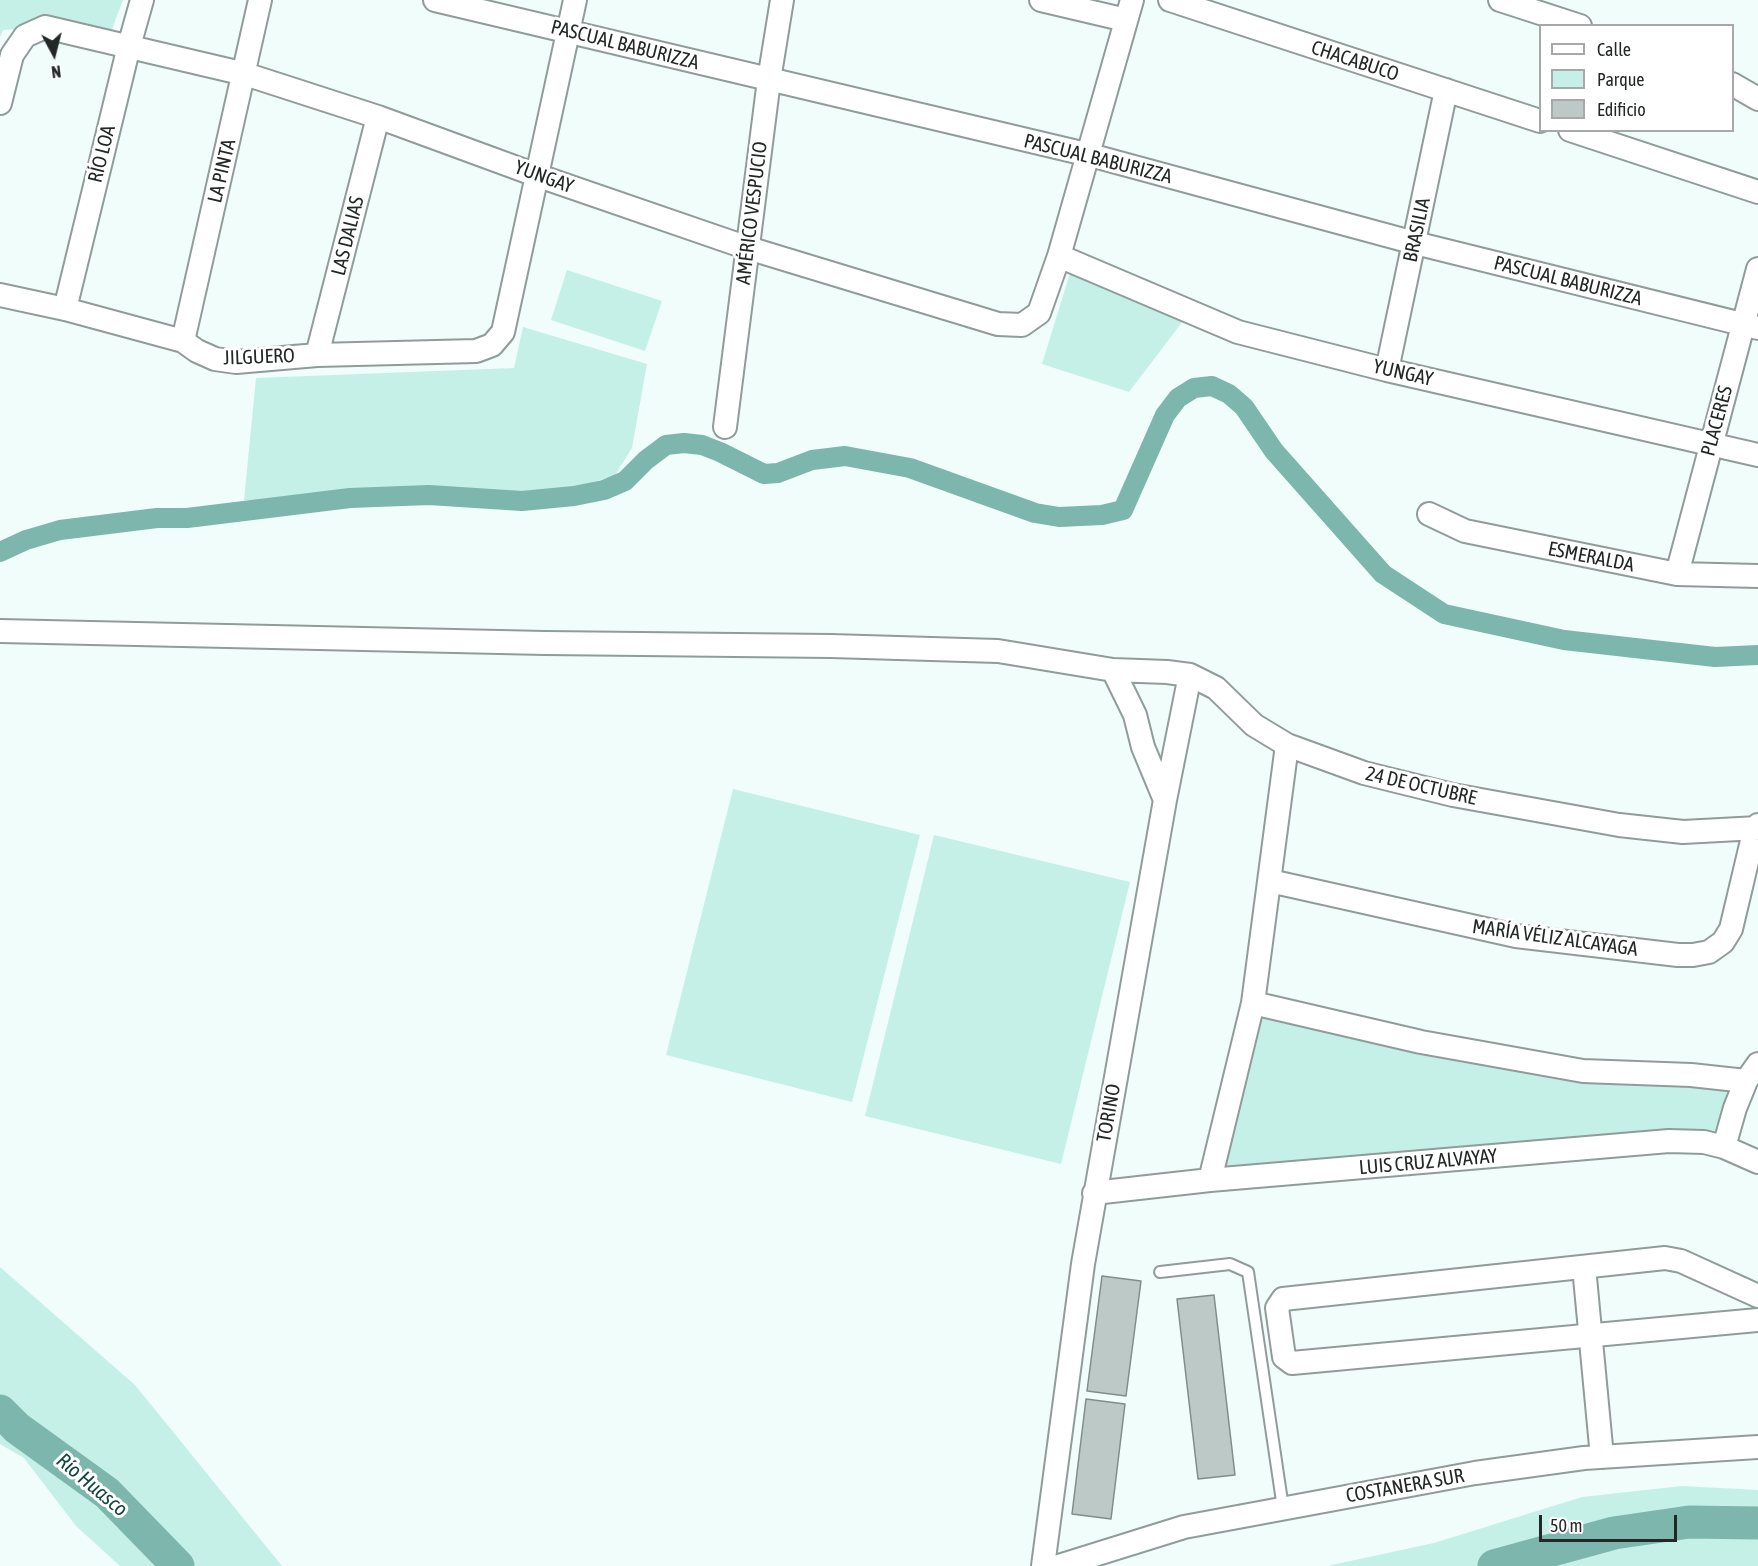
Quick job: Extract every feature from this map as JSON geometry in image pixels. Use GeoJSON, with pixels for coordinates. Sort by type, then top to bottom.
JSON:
{"type":"FeatureCollection","features":[{"type":"Feature","properties":{"kind":"street","name":"RÍO LOA"},"geometry":{"type":"LineString","coordinates":[[65,309],[142,0]]}},
{"type":"Feature","properties":{"kind":"street","name":"LA PINTA"},"geometry":{"type":"LineString","coordinates":[[183,341],[260,0]]}},
{"type":"Feature","properties":{"kind":"street","name":"PASCUAL BABURIZZA"},"geometry":{"type":"LineString","coordinates":[[435,0],[1090,155],[1415,243],[1751,326]]}},
{"type":"Feature","properties":{"kind":"street"},"geometry":{"type":"LineString","coordinates":[[536,175],[575,0]]}},
{"type":"Feature","properties":{"kind":"street","name":"AMÉRICO VESPUCIO"},"geometry":{"type":"LineString","coordinates":[[726,427],[769,80],[782,0]]}},
{"type":"Feature","properties":{"kind":"street"},"geometry":{"type":"LineString","coordinates":[[1041,0],[1129,10],[1090,155],[1059,256]]}},
{"type":"Feature","properties":{"kind":"street","name":"CHACABUCO"},"geometry":{"type":"LineString","coordinates":[[1170,0],[1539,121]]}},
{"type":"Feature","properties":{"kind":"street"},"geometry":{"type":"LineString","coordinates":[[1500,0],[1574,24]]}},
{"type":"Feature","properties":{"kind":"street","name":"YUNGAY"},"geometry":{"type":"LineString","coordinates":[[0,104],[12,55],[26,36],[45,27],[245,74],[378,117],[536,175],[748,248],[998,324],[1022,325],[1039,313],[1059,256],[1238,332],[1387,370],[1758,455]]}},
{"type":"Feature","properties":{"kind":"street"},"geometry":{"type":"LineString","coordinates":[[1734,85],[1758,99]]}},
{"type":"Feature","properties":{"kind":"street","name":"BRASILIA"},"geometry":{"type":"LineString","coordinates":[[1387,370],[1446,90]]}},
{"type":"Feature","properties":{"kind":"street","name":"LAS DALIAS"},"geometry":{"type":"LineString","coordinates":[[317,355],[378,117]]}},
{"type":"Feature","properties":{"kind":"street"},"geometry":{"type":"LineString","coordinates":[[1576,132],[1758,192]]}},
{"type":"Feature","properties":{"kind":"street","name":"JILGUERO"},"geometry":{"type":"LineString","coordinates":[[0,295],[65,309],[183,341],[197,351],[216,359],[236,362],[317,355],[476,351],[492,345],[503,332],[536,175]]}},
{"type":"Feature","properties":{"kind":"street","name":"PLACERES"},"geometry":{"type":"LineString","coordinates":[[1677,574],[1711,444],[1751,326],[1758,269]]}},
{"type":"Feature","properties":{"kind":"street","name":"ESMERALDA"},"geometry":{"type":"LineString","coordinates":[[1429,514],[1465,531],[1677,574],[1758,576]]}},
{"type":"Feature","properties":{"kind":"street","name":"24 DE OCTUBRE"},"geometry":{"type":"LineString","coordinates":[[0,631],[998,651],[1113,670],[1190,675],[1216,688],[1254,725],[1287,745],[1364,773],[1453,795],[1619,825],[1683,832],[1757,827]]}},
{"type":"Feature","properties":{"kind":"street"},"geometry":{"type":"LineString","coordinates":[[1113,670],[1136,715],[1143,747],[1165,800]]}},
{"type":"Feature","properties":{"kind":"street","name":"TORINO"},"geometry":{"type":"LineString","coordinates":[[1043,1566],[1094,1193],[1165,800],[1190,675]]}},
{"type":"Feature","properties":{"kind":"street"},"geometry":{"type":"LineString","coordinates":[[1210,1180],[1253,1003],[1287,745]]}},
{"type":"Feature","properties":{"kind":"street","name":"MARÍA VÉLIZ ALCAYAGA"},"geometry":{"type":"LineString","coordinates":[[1270,881],[1516,936],[1693,955],[1709,952],[1723,942],[1731,929],[1757,827]]}},
{"type":"Feature","properties":{"kind":"street"},"geometry":{"type":"LineString","coordinates":[[1253,1003],[1421,1042],[1583,1071],[1691,1075],[1752,1073],[1735,1108],[1724,1148]]}},
{"type":"Feature","properties":{"kind":"street","name":"LUIS CRUZ ALVAYAY"},"geometry":{"type":"LineString","coordinates":[[1094,1193],[1210,1180],[1669,1142],[1704,1142],[1758,1162]]}},
{"type":"Feature","properties":{"kind":"street"},"geometry":{"type":"LineString","coordinates":[[1758,1296],[1682,1261],[1665,1258],[1282,1299],[1277,1308],[1284,1357],[1292,1363],[1758,1320]]}},
{"type":"Feature","properties":{"kind":"street"},"geometry":{"type":"LineString","coordinates":[[1584,1267],[1602,1457]]}},
{"type":"Feature","properties":{"kind":"street","name":"COSTANERA SUR"},"geometry":{"type":"LineString","coordinates":[[1059,1566],[1184,1527],[1475,1473],[1602,1457],[1758,1448]]}},
{"type":"Feature","properties":{"kind":"lane"},"geometry":{"type":"LineString","coordinates":[[1160,1272],[1230,1264],[1248,1272],[1282,1508]]}},
{"type":"Feature","properties":{"kind":"green space"},"geometry":{"type":"Polygon","coordinates":[[[0,0],[123,0],[112,29],[45,27],[3,30],[0,37],[0,0]]]}},
{"type":"Feature","properties":{"kind":"green space"},"geometry":{"type":"Polygon","coordinates":[[[567,270],[662,301],[645,351],[551,320],[567,270]]]}},
{"type":"Feature","properties":{"kind":"green space"},"geometry":{"type":"Polygon","coordinates":[[[1070,273],[1183,321],[1129,392],[1042,364],[1070,273]]]}},
{"type":"Feature","properties":{"kind":"green space"},"geometry":{"type":"Polygon","coordinates":[[[523,327],[647,364],[632,448],[615,475],[544,499],[244,500],[256,378],[514,368],[523,327]]]}},
{"type":"Feature","properties":{"kind":"green space"},"geometry":{"type":"Polygon","coordinates":[[[733,789],[920,835],[852,1102],[666,1055],[733,789]]]}},
{"type":"Feature","properties":{"kind":"green space"},"geometry":{"type":"Polygon","coordinates":[[[934,835],[1130,882],[1061,1164],[865,1116],[934,835]]]}},
{"type":"Feature","properties":{"kind":"green space"},"geometry":{"type":"Polygon","coordinates":[[[1255,1006],[1418,1044],[1742,1084],[1723,1144],[1214,1177],[1255,1006]]]}},
{"type":"Feature","properties":{"kind":"green space"},"geometry":{"type":"Polygon","coordinates":[[[0,1267],[135,1385],[282,1566],[120,1566],[76,1526],[24,1458],[0,1444],[0,1267]]]}},
{"type":"Feature","properties":{"kind":"green space"},"geometry":{"type":"Polygon","coordinates":[[[1682,1486],[1758,1490],[1758,1566],[1327,1566],[1434,1543],[1582,1497],[1682,1486]]]}},
{"type":"Feature","properties":{"kind":"building"},"geometry":{"type":"Polygon","coordinates":[[[1102,1276],[1141,1281],[1126,1396],[1087,1391],[1102,1276]]]}},
{"type":"Feature","properties":{"kind":"building"},"geometry":{"type":"Polygon","coordinates":[[[1214,1295],[1235,1475],[1198,1479],[1177,1299],[1214,1295]]]}},
{"type":"Feature","properties":{"kind":"building"},"geometry":{"type":"Polygon","coordinates":[[[1086,1399],[1125,1404],[1111,1519],[1072,1514],[1086,1399]]]}},
{"type":"Feature","properties":{"kind":"waterway"},"geometry":{"type":"LineString","coordinates":[[0,552],[26,540],[60,530],[157,518],[187,518],[350,498],[429,495],[522,501],[574,496],[604,490],[625,481],[646,460],[666,445],[684,443],[702,445],[764,474],[778,473],[812,460],[845,456],[910,468],[1035,513],[1059,517],[1102,515],[1123,510],[1165,415],[1178,398],[1194,388],[1212,386],[1229,394],[1244,407],[1274,451],[1383,574],[1444,614],[1564,640],[1715,657],[1758,655]]}},
{"type":"Feature","properties":{"kind":"waterway","name":"Río Huasco"},"geometry":{"type":"LineString","coordinates":[[0,1411],[17,1428],[107,1493],[178,1566]]}},
{"type":"Feature","properties":{"kind":"waterway","name":"Río Huasco"},"geometry":{"type":"LineString","coordinates":[[1494,1566],[1614,1533],[1689,1522],[1758,1523]]}}]}
